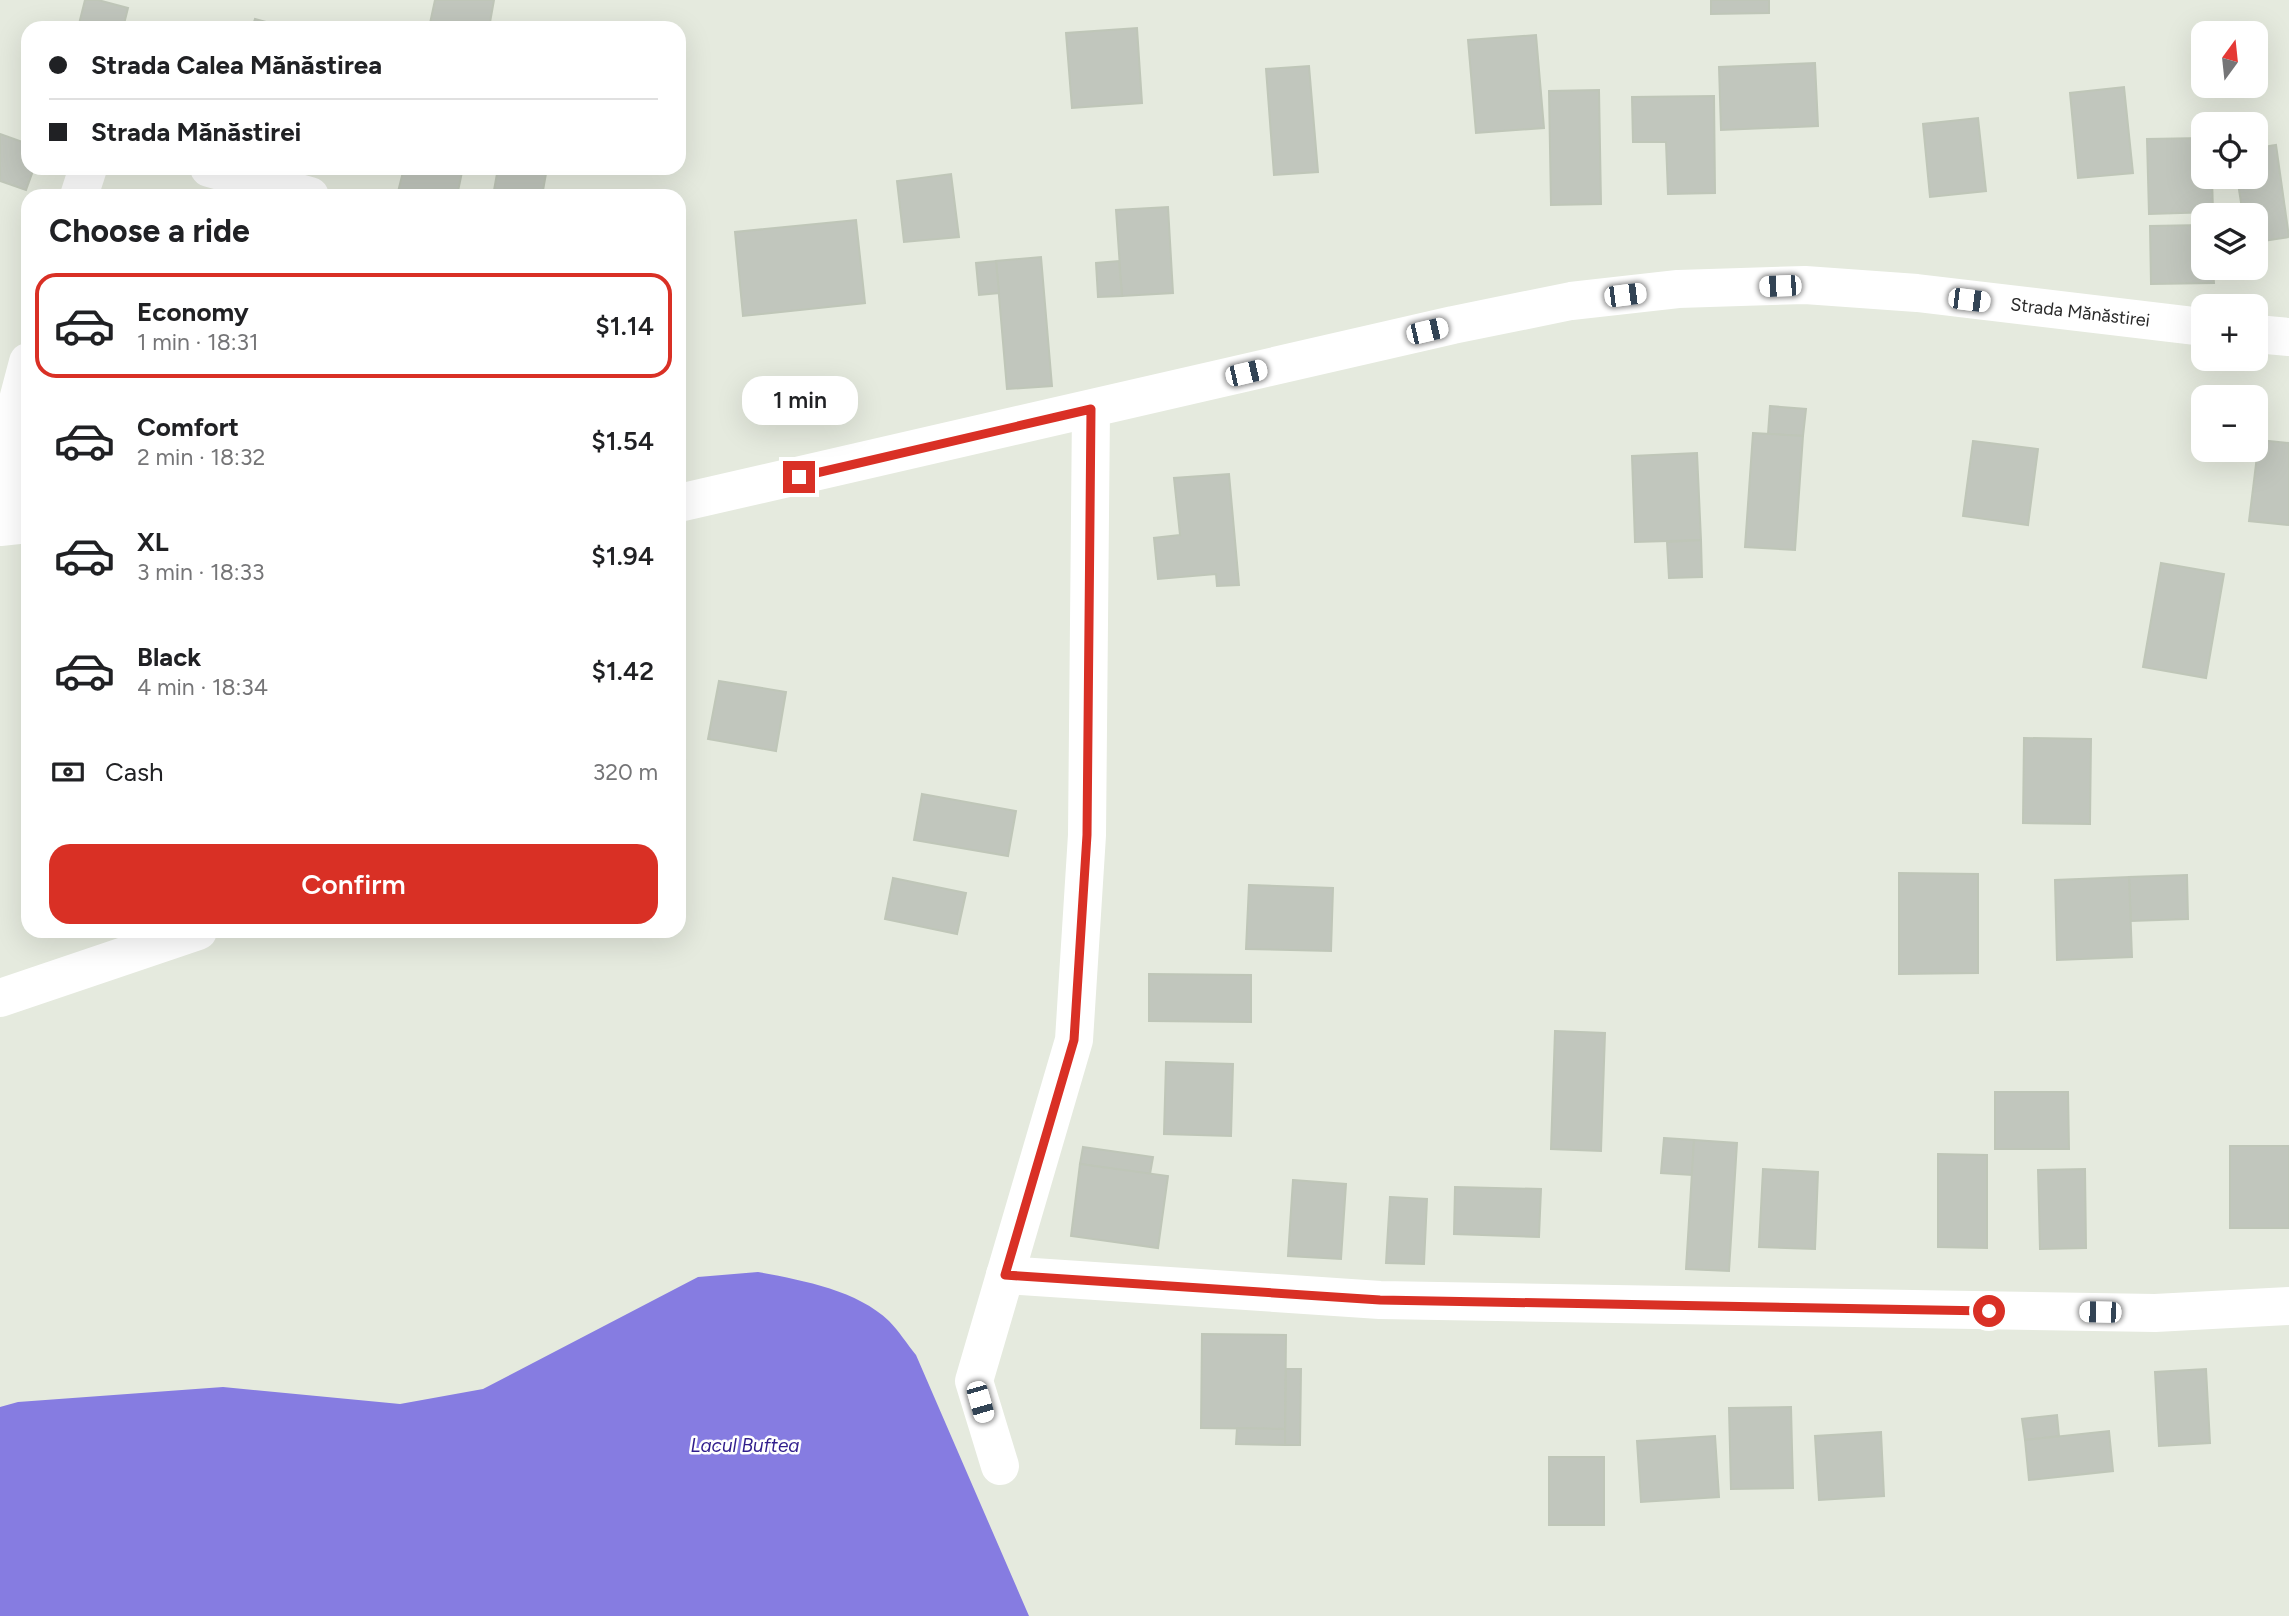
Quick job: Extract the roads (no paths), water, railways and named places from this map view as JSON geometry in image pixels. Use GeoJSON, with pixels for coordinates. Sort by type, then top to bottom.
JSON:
{"type":"FeatureCollection","features":[{"type":"Feature","properties":{"kind":"street"},"geometry":{"type":"LineString","coordinates":[[234,175],[285,189]]}},
{"type":"Feature","properties":{"kind":"street","name":"Strada Mănăstirei"},"geometry":{"type":"LineString","coordinates":[[686,501],[1466,322],[1571,301],[1678,289],[1805,285],[1917,293],[2191,326]]}},
{"type":"Feature","properties":{"kind":"street"},"geometry":{"type":"LineString","coordinates":[[2268,335],[2289,337]]}},
{"type":"Feature","properties":{"kind":"street"},"geometry":{"type":"LineString","coordinates":[[16,525],[12,423],[21,389]]}},
{"type":"Feature","properties":{"kind":"street"},"geometry":{"type":"LineString","coordinates":[[999,1466],[974,1381],[1074,1040],[1087,835],[1091,409]]}},
{"type":"Feature","properties":{"kind":"street"},"geometry":{"type":"LineString","coordinates":[[0,998],[177,938]]}},
{"type":"Feature","properties":{"kind":"street"},"geometry":{"type":"LineString","coordinates":[[1005,1275],[1380,1300],[2155,1313],[2289,1306]]}},
{"type":"Feature","properties":{"kind":"water","name":"Lacul Buftea"},"geometry":{"type":"Polygon","coordinates":[[[758,1272],[845,1294],[876,1310],[900,1333],[916,1355],[1029,1616],[0,1616],[0,1407],[18,1402],[223,1387],[400,1404],[483,1389],[698,1277],[758,1272]]]}}]}
